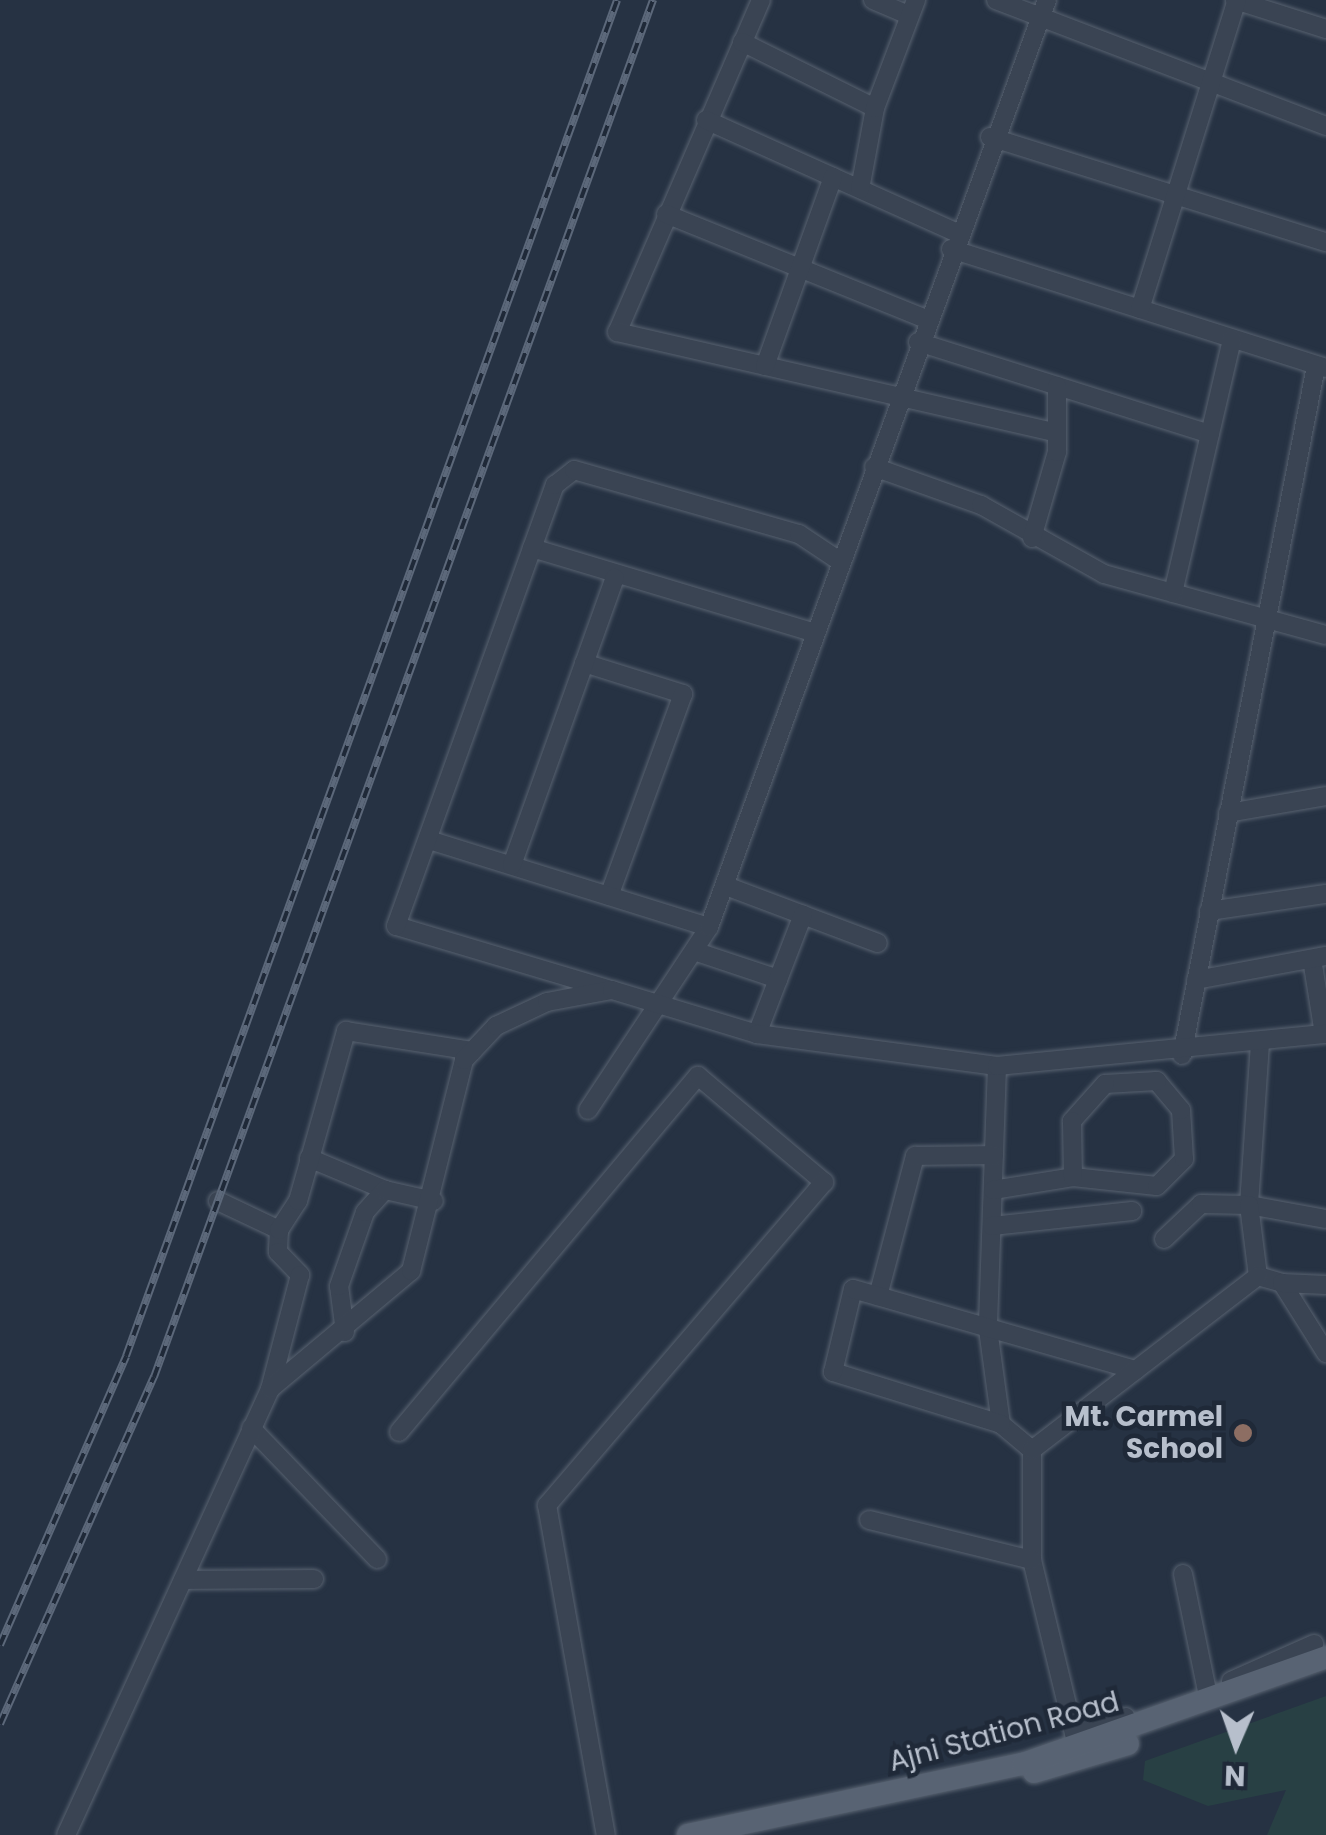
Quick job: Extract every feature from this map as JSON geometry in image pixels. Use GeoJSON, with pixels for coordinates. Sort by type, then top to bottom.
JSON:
{"type":"FeatureCollection","features":[{"type":"Feature","properties":{"kind":"main road","name":"Ajni Station Road"},"geometry":{"type":"LineString","coordinates":[[754,1835],[1077,1745],[1320,1650]]}},
{"type":"Feature","properties":{"kind":"main road","name":"Ajni Station Road"},"geometry":{"type":"LineString","coordinates":[[688,1835],[1023,1764],[1326,1665]]}},
{"type":"Feature","properties":{"kind":"street"},"geometry":{"type":"LineString","coordinates":[[761,0],[617,332],[1057,433]]}},
{"type":"Feature","properties":{"kind":"street"},"geometry":{"type":"LineString","coordinates":[[860,189],[875,108],[912,8],[873,0]]}},
{"type":"Feature","properties":{"kind":"street"},"geometry":{"type":"LineString","coordinates":[[996,0],[1039,21],[1326,126]]}},
{"type":"Feature","properties":{"kind":"street"},"geometry":{"type":"LineString","coordinates":[[588,1110],[709,927],[726,886],[990,137],[1048,0]]}},
{"type":"Feature","properties":{"kind":"street"},"geometry":{"type":"LineString","coordinates":[[1140,310],[1205,84],[1236,0],[1326,29]]}},
{"type":"Feature","properties":{"kind":"street"},"geometry":{"type":"LineString","coordinates":[[742,42],[875,108]]}},
{"type":"Feature","properties":{"kind":"street"},"geometry":{"type":"LineString","coordinates":[[706,120],[860,189],[954,241],[1140,310],[1321,367],[1266,618],[1182,1055]]}},
{"type":"Feature","properties":{"kind":"street"},"geometry":{"type":"LineString","coordinates":[[990,137],[1326,242]]}},
{"type":"Feature","properties":{"kind":"street"},"geometry":{"type":"LineString","coordinates":[[765,366],[797,267],[833,177]]}},
{"type":"Feature","properties":{"kind":"street"},"geometry":{"type":"LineString","coordinates":[[666,214],[926,319]]}},
{"type":"Feature","properties":{"kind":"street"},"geometry":{"type":"LineString","coordinates":[[1173,594],[1232,339]]}},
{"type":"Feature","properties":{"kind":"street"},"geometry":{"type":"LineString","coordinates":[[918,342],[1210,434]]}},
{"type":"Feature","properties":{"kind":"street"},"geometry":{"type":"LineString","coordinates":[[1032,538],[1057,433],[1057,386]]}},
{"type":"Feature","properties":{"kind":"street"},"geometry":{"type":"LineString","coordinates":[[874,467],[981,504],[1032,538],[1104,574],[1326,635]]}},
{"type":"Feature","properties":{"kind":"street"},"geometry":{"type":"LineString","coordinates":[[841,562],[799,534],[574,470],[556,485],[396,926],[612,990],[658,1008],[757,1034],[998,1066],[1182,1055],[1325,1034],[1319,957],[1196,980]]}},
{"type":"Feature","properties":{"kind":"street"},"geometry":{"type":"LineString","coordinates":[[532,548],[615,578],[816,633]]}},
{"type":"Feature","properties":{"kind":"street"},"geometry":{"type":"LineString","coordinates":[[512,866],[615,578]]}},
{"type":"Feature","properties":{"kind":"street"},"geometry":{"type":"LineString","coordinates":[[584,663],[683,694],[610,896]]}},
{"type":"Feature","properties":{"kind":"street"},"geometry":{"type":"LineString","coordinates":[[1228,812],[1326,796]]}},
{"type":"Feature","properties":{"kind":"street"},"geometry":{"type":"LineString","coordinates":[[429,840],[709,927]]}},
{"type":"Feature","properties":{"kind":"street"},"geometry":{"type":"LineString","coordinates":[[726,886],[878,944]]}},
{"type":"Feature","properties":{"kind":"street"},"geometry":{"type":"LineString","coordinates":[[1208,911],[1326,894]]}},
{"type":"Feature","properties":{"kind":"street"},"geometry":{"type":"LineString","coordinates":[[757,1034],[802,915]]}},
{"type":"Feature","properties":{"kind":"street"},"geometry":{"type":"LineString","coordinates":[[694,951],[778,979]]}},
{"type":"Feature","properties":{"kind":"street"},"geometry":{"type":"LineString","coordinates":[[270,1389],[345,1332],[411,1271],[434,1200],[440,1134],[472,1051],[496,1026],[547,1002],[612,990]]}},
{"type":"Feature","properties":{"kind":"street"},"geometry":{"type":"LineString","coordinates":[[66,1835],[270,1389],[300,1276],[278,1252],[279,1230],[310,1158],[346,1031],[472,1051]]}},
{"type":"Feature","properties":{"kind":"street"},"geometry":{"type":"LineString","coordinates":[[1258,1276],[1249,1205],[1260,1044]]}},
{"type":"Feature","properties":{"kind":"street"},"geometry":{"type":"LineString","coordinates":[[1136,1058],[1138,1082]]}},
{"type":"Feature","properties":{"kind":"street"},"geometry":{"type":"LineString","coordinates":[[998,1066],[988,1329],[1001,1424]]}},
{"type":"Feature","properties":{"kind":"street"},"geometry":{"type":"LineString","coordinates":[[399,1432],[698,1076],[824,1182],[547,1505],[606,1835]]}},
{"type":"Feature","properties":{"kind":"street"},"geometry":{"type":"LineString","coordinates":[[993,1190],[1073,1177],[1157,1186],[1184,1159],[1182,1110],[1157,1081],[1105,1084],[1072,1121],[1073,1177]]}},
{"type":"Feature","properties":{"kind":"street"},"geometry":{"type":"LineString","coordinates":[[878,1296],[914,1156],[994,1155]]}},
{"type":"Feature","properties":{"kind":"street"},"geometry":{"type":"LineString","coordinates":[[310,1158],[385,1190],[434,1200]]}},
{"type":"Feature","properties":{"kind":"street"},"geometry":{"type":"LineString","coordinates":[[345,1332],[339,1286],[365,1212],[385,1190]]}},
{"type":"Feature","properties":{"kind":"street"},"geometry":{"type":"LineString","coordinates":[[218,1201],[279,1230]]}},
{"type":"Feature","properties":{"kind":"street"},"geometry":{"type":"LineString","coordinates":[[1164,1239],[1201,1204],[1249,1205],[1326,1219]]}},
{"type":"Feature","properties":{"kind":"street"},"geometry":{"type":"LineString","coordinates":[[992,1226],[1132,1211]]}},
{"type":"Feature","properties":{"kind":"street"},"geometry":{"type":"LineString","coordinates":[[1258,1276],[1282,1283],[1326,1285]]}},
{"type":"Feature","properties":{"kind":"street"},"geometry":{"type":"LineString","coordinates":[[1032,1450],[1258,1276]]}},
{"type":"Feature","properties":{"kind":"street"},"geometry":{"type":"LineString","coordinates":[[1282,1283],[1326,1353]]}},
{"type":"Feature","properties":{"kind":"street"},"geometry":{"type":"LineString","coordinates":[[1032,1450],[1001,1424],[833,1372],[854,1289],[1136,1370]]}},
{"type":"Feature","properties":{"kind":"street"},"geometry":{"type":"LineString","coordinates":[[250,1428],[377,1559]]}},
{"type":"Feature","properties":{"kind":"street"},"geometry":{"type":"LineString","coordinates":[[1032,1450],[1032,1560],[1077,1745],[1320,1650]]}},
{"type":"Feature","properties":{"kind":"street"},"geometry":{"type":"LineString","coordinates":[[869,1520],[1032,1560]]}},
{"type":"Feature","properties":{"kind":"street"},"geometry":{"type":"LineString","coordinates":[[1183,1574],[1207,1691]]}},
{"type":"Feature","properties":{"kind":"street"},"geometry":{"type":"LineString","coordinates":[[183,1580],[314,1579]]}},
{"type":"Feature","properties":{"kind":"green space"},"geometry":{"type":"Polygon","coordinates":[[[1326,1696],[1326,1835],[1267,1835],[1286,1790],[1208,1806],[1143,1780],[1145,1761],[1326,1696]]]}},
{"type":"Feature","properties":{"kind":"railway"},"geometry":{"type":"LineString","coordinates":[[0,1645],[126,1356],[617,0]]}},
{"type":"Feature","properties":{"kind":"railway"},"geometry":{"type":"LineString","coordinates":[[0,1724],[154,1377],[653,0]]}},
{"type":"Feature","properties":{"kind":"place","name":"Mt. Carmel School"},"geometry":{"type":"Point","coordinates":[1243,1433]}}]}
